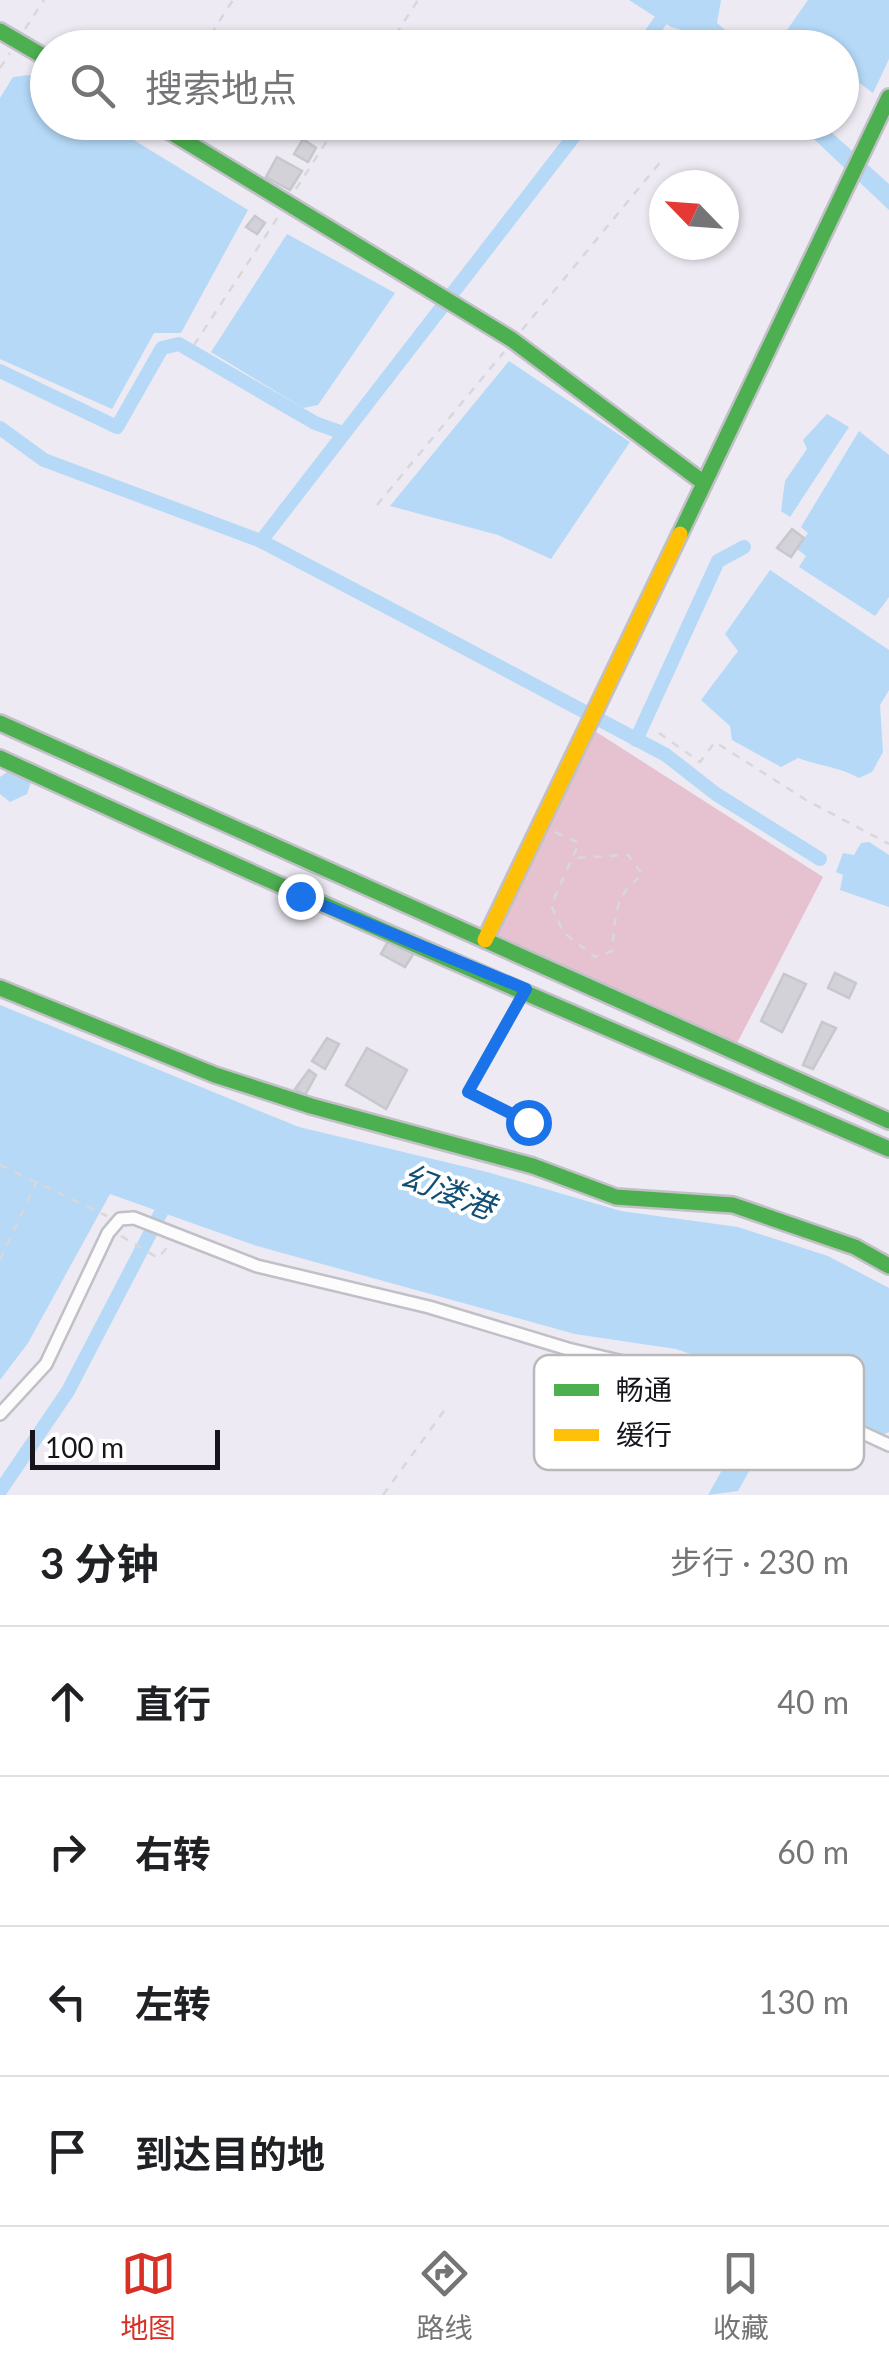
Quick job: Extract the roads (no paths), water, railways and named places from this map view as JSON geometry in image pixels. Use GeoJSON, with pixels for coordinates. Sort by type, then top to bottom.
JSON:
{"type":"FeatureCollection","features":[{"type":"Feature","properties":{"kind":"main road"},"geometry":{"type":"LineString","coordinates":[[0,31],[30,49]]}},
{"type":"Feature","properties":{"kind":"main road"},"geometry":{"type":"LineString","coordinates":[[484,940],[889,97]]}},
{"type":"Feature","properties":{"kind":"main road"},"geometry":{"type":"LineString","coordinates":[[184,140],[513,341],[704,482]]}},
{"type":"Feature","properties":{"kind":"main road"},"geometry":{"type":"LineString","coordinates":[[0,723],[889,1120]]}},
{"type":"Feature","properties":{"kind":"main road"},"geometry":{"type":"LineString","coordinates":[[0,758],[300,896],[413,940],[676,1059],[889,1148]]}},
{"type":"Feature","properties":{"kind":"main road"},"geometry":{"type":"LineString","coordinates":[[413,940],[425,914]]}},
{"type":"Feature","properties":{"kind":"main road"},"geometry":{"type":"LineString","coordinates":[[0,988],[214,1075],[311,1106],[534,1166],[616,1197],[733,1204],[855,1247],[889,1266]]}},
{"type":"Feature","properties":{"kind":"street"},"geometry":{"type":"LineString","coordinates":[[0,1414],[46,1364],[114,1226],[134,1218],[257,1266],[428,1306],[594,1355]]}},
{"type":"Feature","properties":{"kind":"street"},"geometry":{"type":"LineString","coordinates":[[864,1434],[889,1446]]}},
{"type":"Feature","properties":{"kind":"water"},"geometry":{"type":"Polygon","coordinates":[[[629,0],[721,0],[717,23],[725,30],[671,27],[629,0]]]}},
{"type":"Feature","properties":{"kind":"water"},"geometry":{"type":"Polygon","coordinates":[[[808,0],[889,0],[889,59],[873,93],[859,83],[859,30],[787,30],[808,0]]]}},
{"type":"Feature","properties":{"kind":"water"},"geometry":{"type":"Polygon","coordinates":[[[30,76],[30,140],[134,140],[248,210],[181,333],[154,333],[112,409],[0,359],[0,98],[13,77],[30,76]]]}},
{"type":"Feature","properties":{"kind":"water"},"geometry":{"type":"Polygon","coordinates":[[[815,140],[840,140],[889,184],[889,210],[815,140]]]}},
{"type":"Feature","properties":{"kind":"water"},"geometry":{"type":"Polygon","coordinates":[[[287,234],[395,293],[318,405],[303,408],[211,352],[287,234]]]}},
{"type":"Feature","properties":{"kind":"water"},"geometry":{"type":"Polygon","coordinates":[[[509,361],[630,442],[551,559],[498,535],[390,506],[509,361]]]}},
{"type":"Feature","properties":{"kind":"water"},"geometry":{"type":"Polygon","coordinates":[[[827,414],[849,427],[790,517],[781,511],[785,481],[807,449],[803,440],[827,414]]]}},
{"type":"Feature","properties":{"kind":"water"},"geometry":{"type":"Polygon","coordinates":[[[859,431],[889,455],[889,597],[875,616],[799,567],[806,556],[797,549],[808,533],[801,527],[859,431]]]}},
{"type":"Feature","properties":{"kind":"water"},"geometry":{"type":"Polygon","coordinates":[[[770,570],[889,650],[889,690],[880,705],[883,752],[872,772],[859,778],[798,758],[781,767],[732,740],[730,726],[701,700],[738,651],[725,634],[770,570]]]}},
{"type":"Feature","properties":{"kind":"water"},"geometry":{"type":"Polygon","coordinates":[[[7,772],[31,782],[27,794],[10,802],[0,794],[0,777],[7,772]]]}},
{"type":"Feature","properties":{"kind":"water"},"geometry":{"type":"Polygon","coordinates":[[[869,842],[889,855],[889,907],[840,890],[843,875],[836,872],[843,853],[854,855],[861,843],[869,842]]]}},
{"type":"Feature","properties":{"kind":"water","name":"幻溇港"},"geometry":{"type":"Polygon","coordinates":[[[0,1005],[299,1127],[487,1172],[621,1211],[738,1227],[828,1256],[889,1288],[889,1432],[881,1436],[864,1425],[864,1355],[694,1355],[575,1334],[257,1246],[110,1194],[28,1343],[0,1380],[0,1005]]]}},
{"type":"Feature","properties":{"kind":"water"},"geometry":{"type":"Polygon","coordinates":[[[722,1470],[750,1470],[738,1491],[708,1495],[722,1470]]]}},
{"type":"Feature","properties":{"kind":"waterway"},"geometry":{"type":"LineString","coordinates":[[654,30],[661,20]]}},
{"type":"Feature","properties":{"kind":"waterway"},"geometry":{"type":"LineString","coordinates":[[261,541],[571,140]]}},
{"type":"Feature","properties":{"kind":"waterway"},"geometry":{"type":"LineString","coordinates":[[0,371],[117,427],[162,348],[179,344],[315,423],[343,433]]}},
{"type":"Feature","properties":{"kind":"waterway"},"geometry":{"type":"LineString","coordinates":[[0,428],[44,460],[261,541],[423,626],[666,755],[716,794],[820,859]]}},
{"type":"Feature","properties":{"kind":"waterway"},"geometry":{"type":"LineString","coordinates":[[636,740],[718,561],[744,547]]}},
{"type":"Feature","properties":{"kind":"waterway"},"geometry":{"type":"LineString","coordinates":[[0,1491],[68,1391],[169,1197]]}}]}
